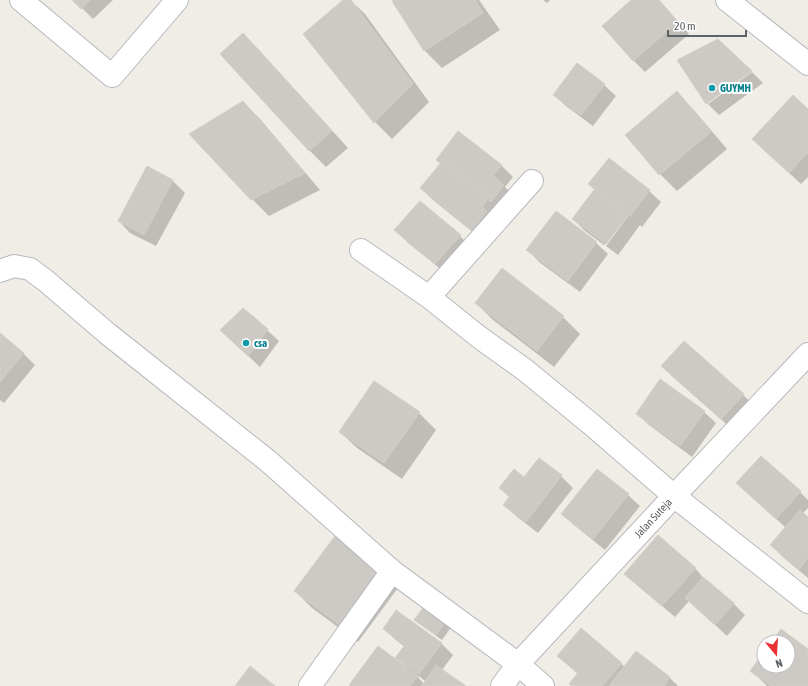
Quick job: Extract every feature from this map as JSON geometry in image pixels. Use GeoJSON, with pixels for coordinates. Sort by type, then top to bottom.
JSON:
{"type":"FeatureCollection","features":[{"type":"Feature","properties":{"kind":"street"},"geometry":{"type":"LineString","coordinates":[[23,2],[112,76],[177,0]]}},
{"type":"Feature","properties":{"kind":"street"},"geometry":{"type":"LineString","coordinates":[[727,0],[808,64]]}},
{"type":"Feature","properties":{"kind":"street"},"geometry":{"type":"LineString","coordinates":[[428,297],[532,181]]}},
{"type":"Feature","properties":{"kind":"street"},"geometry":{"type":"LineString","coordinates":[[361,250],[428,297],[525,370],[674,496],[808,602]]}},
{"type":"Feature","properties":{"kind":"street"},"geometry":{"type":"LineString","coordinates":[[0,271],[14,266],[30,269],[46,281],[108,334],[268,461],[392,571],[518,664],[543,686]]}},
{"type":"Feature","properties":{"kind":"street","name":"Jalan Suteja"},"geometry":{"type":"LineString","coordinates":[[502,686],[518,664],[808,354]]}},
{"type":"Feature","properties":{"kind":"street"},"geometry":{"type":"LineString","coordinates":[[310,686],[392,571]]}},
{"type":"Feature","properties":{"kind":"building"},"geometry":{"type":"Polygon","coordinates":[[[72,0],[90,0],[81,9],[72,0]]]}},
{"type":"Feature","properties":{"kind":"building"},"geometry":{"type":"Polygon","coordinates":[[[343,0],[351,0],[413,84],[374,123],[303,34],[343,0]]]}},
{"type":"Feature","properties":{"kind":"building"},"geometry":{"type":"Polygon","coordinates":[[[475,0],[483,13],[424,51],[392,1],[475,0]]]}},
{"type":"Feature","properties":{"kind":"building"},"geometry":{"type":"Polygon","coordinates":[[[631,0],[659,0],[678,22],[633,61],[602,26],[631,0]]]}},
{"type":"Feature","properties":{"kind":"building"},"geometry":{"type":"Polygon","coordinates":[[[243,33],[332,131],[309,151],[220,54],[243,33]]]}},
{"type":"Feature","properties":{"kind":"building","name":"GUYMH"},"geometry":{"type":"Polygon","coordinates":[[[718,39],[752,71],[706,104],[677,60],[718,39]]]}},
{"type":"Feature","properties":{"kind":"building"},"geometry":{"type":"Polygon","coordinates":[[[577,63],[605,84],[581,115],[553,95],[577,63]]]}},
{"type":"Feature","properties":{"kind":"building"},"geometry":{"type":"Polygon","coordinates":[[[677,91],[711,132],[659,175],[625,135],[677,91]]]}},
{"type":"Feature","properties":{"kind":"building"},"geometry":{"type":"Polygon","coordinates":[[[793,95],[808,109],[808,152],[789,173],[752,139],[793,95]]]}},
{"type":"Feature","properties":{"kind":"building"},"geometry":{"type":"Polygon","coordinates":[[[243,101],[305,173],[251,200],[189,134],[243,101]]]}},
{"type":"Feature","properties":{"kind":"building"},"geometry":{"type":"Polygon","coordinates":[[[458,131],[502,165],[493,176],[504,185],[491,202],[436,160],[458,131]]]}},
{"type":"Feature","properties":{"kind":"building"},"geometry":{"type":"Polygon","coordinates":[[[609,158],[650,190],[630,216],[588,184],[609,158]]]}},
{"type":"Feature","properties":{"kind":"building"},"geometry":{"type":"Polygon","coordinates":[[[444,159],[490,196],[482,207],[487,211],[472,230],[420,188],[444,159]]]}},
{"type":"Feature","properties":{"kind":"building"},"geometry":{"type":"Polygon","coordinates":[[[147,166],[173,180],[144,235],[118,221],[147,166]]]}},
{"type":"Feature","properties":{"kind":"building"},"geometry":{"type":"Polygon","coordinates":[[[594,190],[628,215],[606,244],[572,219],[594,190]]]}},
{"type":"Feature","properties":{"kind":"building"},"geometry":{"type":"Polygon","coordinates":[[[420,201],[461,235],[435,264],[394,230],[420,201]]]}},
{"type":"Feature","properties":{"kind":"building"},"geometry":{"type":"Polygon","coordinates":[[[556,211],[597,242],[568,281],[526,250],[556,211]]]}},
{"type":"Feature","properties":{"kind":"building"},"geometry":{"type":"Polygon","coordinates":[[[502,268],[564,316],[537,351],[475,303],[502,268]]]}},
{"type":"Feature","properties":{"kind":"building","name":"csa"},"geometry":{"type":"Polygon","coordinates":[[[243,308],[268,329],[248,356],[220,330],[243,308]]]}},
{"type":"Feature","properties":{"kind":"building"},"geometry":{"type":"Polygon","coordinates":[[[0,333],[24,353],[0,382],[0,333]]]}},
{"type":"Feature","properties":{"kind":"building"},"geometry":{"type":"Polygon","coordinates":[[[684,341],[744,394],[721,419],[661,366],[684,341]]]}},
{"type":"Feature","properties":{"kind":"building"},"geometry":{"type":"Polygon","coordinates":[[[660,379],[705,411],[680,446],[636,414],[660,379]]]}},
{"type":"Feature","properties":{"kind":"building"},"geometry":{"type":"Polygon","coordinates":[[[374,381],[420,412],[384,463],[339,432],[374,381]]]}},
{"type":"Feature","properties":{"kind":"building"},"geometry":{"type":"Polygon","coordinates":[[[761,456],[801,491],[776,519],[736,483],[761,456]]]}},
{"type":"Feature","properties":{"kind":"building"},"geometry":{"type":"Polygon","coordinates":[[[539,458],[562,475],[526,522],[503,505],[510,496],[499,488],[514,469],[524,477],[539,458]]]}},
{"type":"Feature","properties":{"kind":"building"},"geometry":{"type":"Polygon","coordinates":[[[597,469],[629,494],[593,539],[561,514],[597,469]]]}},
{"type":"Feature","properties":{"kind":"building"},"geometry":{"type":"Polygon","coordinates":[[[800,510],[808,517],[808,558],[799,569],[770,545],[800,510]]]}},
{"type":"Feature","properties":{"kind":"building"},"geometry":{"type":"Polygon","coordinates":[[[658,535],[696,568],[662,606],[624,574],[658,535]]]}},
{"type":"Feature","properties":{"kind":"building"},"geometry":{"type":"Polygon","coordinates":[[[335,536],[382,570],[341,626],[294,591],[335,536]]]}},
{"type":"Feature","properties":{"kind":"building"},"geometry":{"type":"Polygon","coordinates":[[[703,577],[734,603],[715,625],[685,598],[703,577]]]}},
{"type":"Feature","properties":{"kind":"building"},"geometry":{"type":"Polygon","coordinates":[[[426,604],[447,619],[436,635],[414,620],[426,604]]]}},
{"type":"Feature","properties":{"kind":"building"},"geometry":{"type":"Polygon","coordinates":[[[396,610],[442,643],[419,674],[395,658],[405,645],[383,629],[396,610]]]}},
{"type":"Feature","properties":{"kind":"building"},"geometry":{"type":"Polygon","coordinates":[[[581,628],[622,663],[602,686],[572,686],[569,684],[578,673],[557,656],[581,628]]]}},
{"type":"Feature","properties":{"kind":"building"},"geometry":{"type":"Polygon","coordinates":[[[781,629],[788,634],[778,634],[781,629]]]}},
{"type":"Feature","properties":{"kind":"building"},"geometry":{"type":"Polygon","coordinates":[[[796,640],[808,649],[808,686],[771,686],[750,671],[756,663],[756,674],[796,674],[796,640]]]}},
{"type":"Feature","properties":{"kind":"building"},"geometry":{"type":"Polygon","coordinates":[[[378,646],[418,676],[410,686],[349,685],[378,646]]]}},
{"type":"Feature","properties":{"kind":"building"},"geometry":{"type":"Polygon","coordinates":[[[636,651],[670,677],[664,686],[609,686],[636,651]]]}},
{"type":"Feature","properties":{"kind":"building"},"geometry":{"type":"Polygon","coordinates":[[[436,665],[466,686],[422,686],[436,665]]]}},
{"type":"Feature","properties":{"kind":"building"},"geometry":{"type":"Polygon","coordinates":[[[250,666],[275,686],[235,686],[250,666]]]}},
{"type":"Feature","properties":{"kind":"place","name":"GUYMH"},"geometry":{"type":"Point","coordinates":[712,88]}},
{"type":"Feature","properties":{"kind":"place","name":"csa"},"geometry":{"type":"Point","coordinates":[246,343]}}]}
